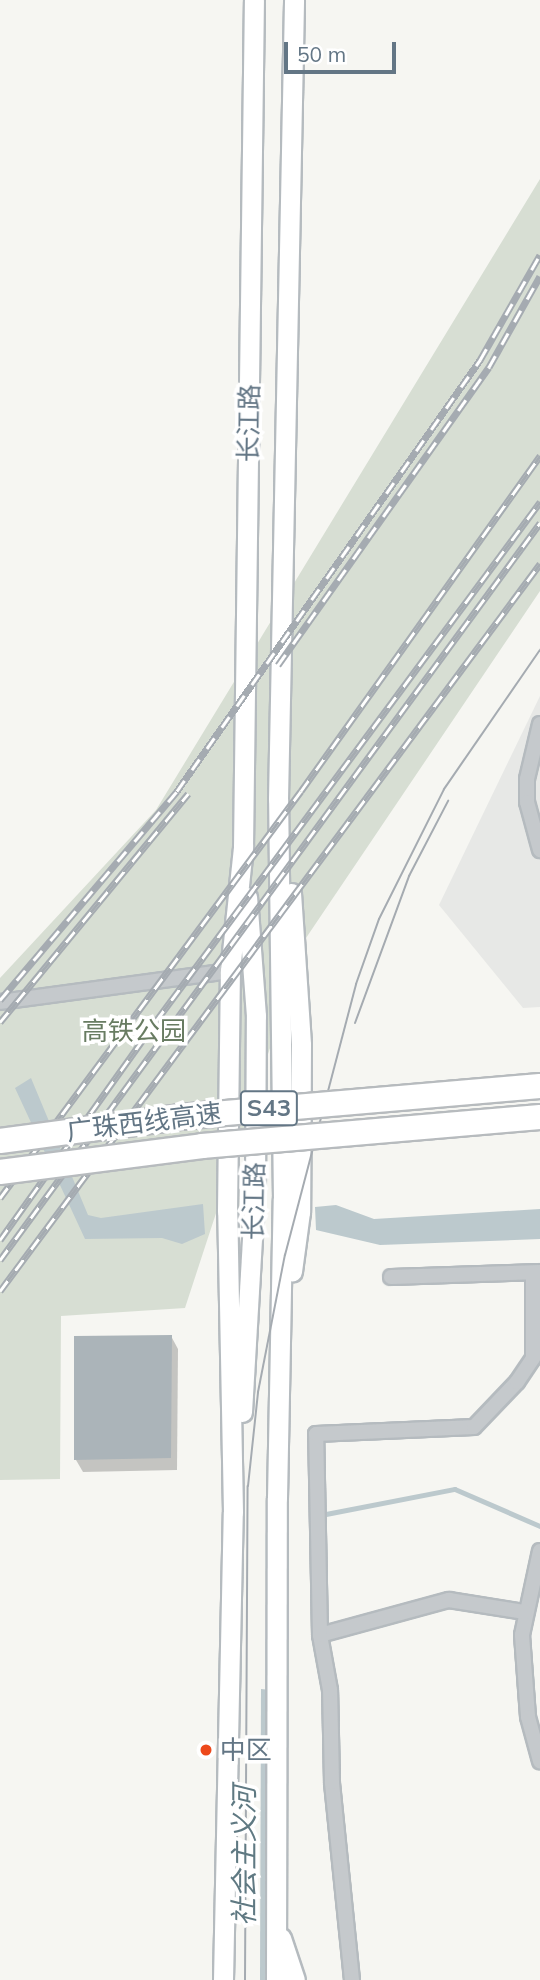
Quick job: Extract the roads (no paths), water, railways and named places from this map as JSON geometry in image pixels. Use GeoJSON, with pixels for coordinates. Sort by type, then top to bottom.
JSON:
{"type":"FeatureCollection","features":[{"type":"Feature","properties":{"kind":"highway","name":"广珠西线高速"},"geometry":{"type":"LineString","coordinates":[[0,1141],[179,1117],[540,1086]]}},
{"type":"Feature","properties":{"kind":"highway","name":"广珠西线高速"},"geometry":{"type":"LineString","coordinates":[[0,1172],[242,1142],[540,1117]]}},
{"type":"Feature","properties":{"kind":"main road","name":"长江路"},"geometry":{"type":"LineString","coordinates":[[223,1980],[233,1512],[255,1189],[256,1016],[243,847],[254,0]]}},
{"type":"Feature","properties":{"kind":"main road","name":"长江路"},"geometry":{"type":"LineString","coordinates":[[276,1980],[279,1373],[283,1199],[278,799],[295,2]]}},
{"type":"Feature","properties":{"kind":"main road","name":"长江路"},"geometry":{"type":"LineString","coordinates":[[233,1512],[227,1211],[230,971],[243,847]]}},
{"type":"Feature","properties":{"kind":"main road"},"geometry":{"type":"LineString","coordinates":[[214,1980],[223,1918]]}},
{"type":"Feature","properties":{"kind":"main road"},"geometry":{"type":"LineString","coordinates":[[276,1922],[295,1980]]}},
{"type":"Feature","properties":{"kind":"street"},"geometry":{"type":"LineString","coordinates":[[540,724],[527,779],[527,802],[540,850]]}},
{"type":"Feature","properties":{"kind":"street"},"geometry":{"type":"LineString","coordinates":[[0,1002],[230,971]]}},
{"type":"Feature","properties":{"kind":"street"},"geometry":{"type":"LineString","coordinates":[[352,1980],[332,1782],[330,1690],[320,1636],[316,1434],[474,1427],[536,1361],[536,1273],[391,1277]]}},
{"type":"Feature","properties":{"kind":"street"},"geometry":{"type":"LineString","coordinates":[[540,1550],[536,1584],[525,1612],[522,1635],[528,1717],[538,1742],[540,1760]]}},
{"type":"Feature","properties":{"kind":"street"},"geometry":{"type":"LineString","coordinates":[[320,1636],[449,1600],[525,1612]]}},
{"type":"Feature","properties":{"kind":"waterway"},"geometry":{"type":"LineString","coordinates":[[326,1514],[455,1489],[540,1526]]}},
{"type":"Feature","properties":{"kind":"tram line"},"geometry":{"type":"LineString","coordinates":[[245,1980],[248,1486],[258,1392],[285,1255],[356,984],[379,919],[444,789],[540,650]]}},
{"type":"Feature","properties":{"kind":"tram line"},"geometry":{"type":"LineString","coordinates":[[355,1023],[409,876],[448,801]]}},
{"type":"Feature","properties":{"kind":"railway"},"geometry":{"type":"LineString","coordinates":[[0,1000],[177,791],[480,360],[540,255]]}},
{"type":"Feature","properties":{"kind":"railway"},"geometry":{"type":"LineString","coordinates":[[278,665],[489,367],[540,276]]}},
{"type":"Feature","properties":{"kind":"railway"},"geometry":{"type":"LineString","coordinates":[[0,1198],[301,791],[540,456]]}},
{"type":"Feature","properties":{"kind":"railway"},"geometry":{"type":"LineString","coordinates":[[0,1240],[156,1021],[540,502]]}},
{"type":"Feature","properties":{"kind":"railway"},"geometry":{"type":"LineString","coordinates":[[0,1260],[540,523]]}},
{"type":"Feature","properties":{"kind":"railway"},"geometry":{"type":"LineString","coordinates":[[0,1291],[540,564]]}},
{"type":"Feature","properties":{"kind":"railway"},"geometry":{"type":"LineString","coordinates":[[0,1022],[188,794]]}},
{"type":"Feature","properties":{"kind":"place","name":"中区"},"geometry":{"type":"Point","coordinates":[206,1750]}},
{"type":"Feature","properties":{"kind":"park label","name":"高铁公园"},"geometry":{"type":"Point","coordinates":[134,1031]}},
{"type":"Feature","properties":{"kind":"water label","name":"社会主义河"},"geometry":{"type":"Point","coordinates":[244,1856]}}]}
